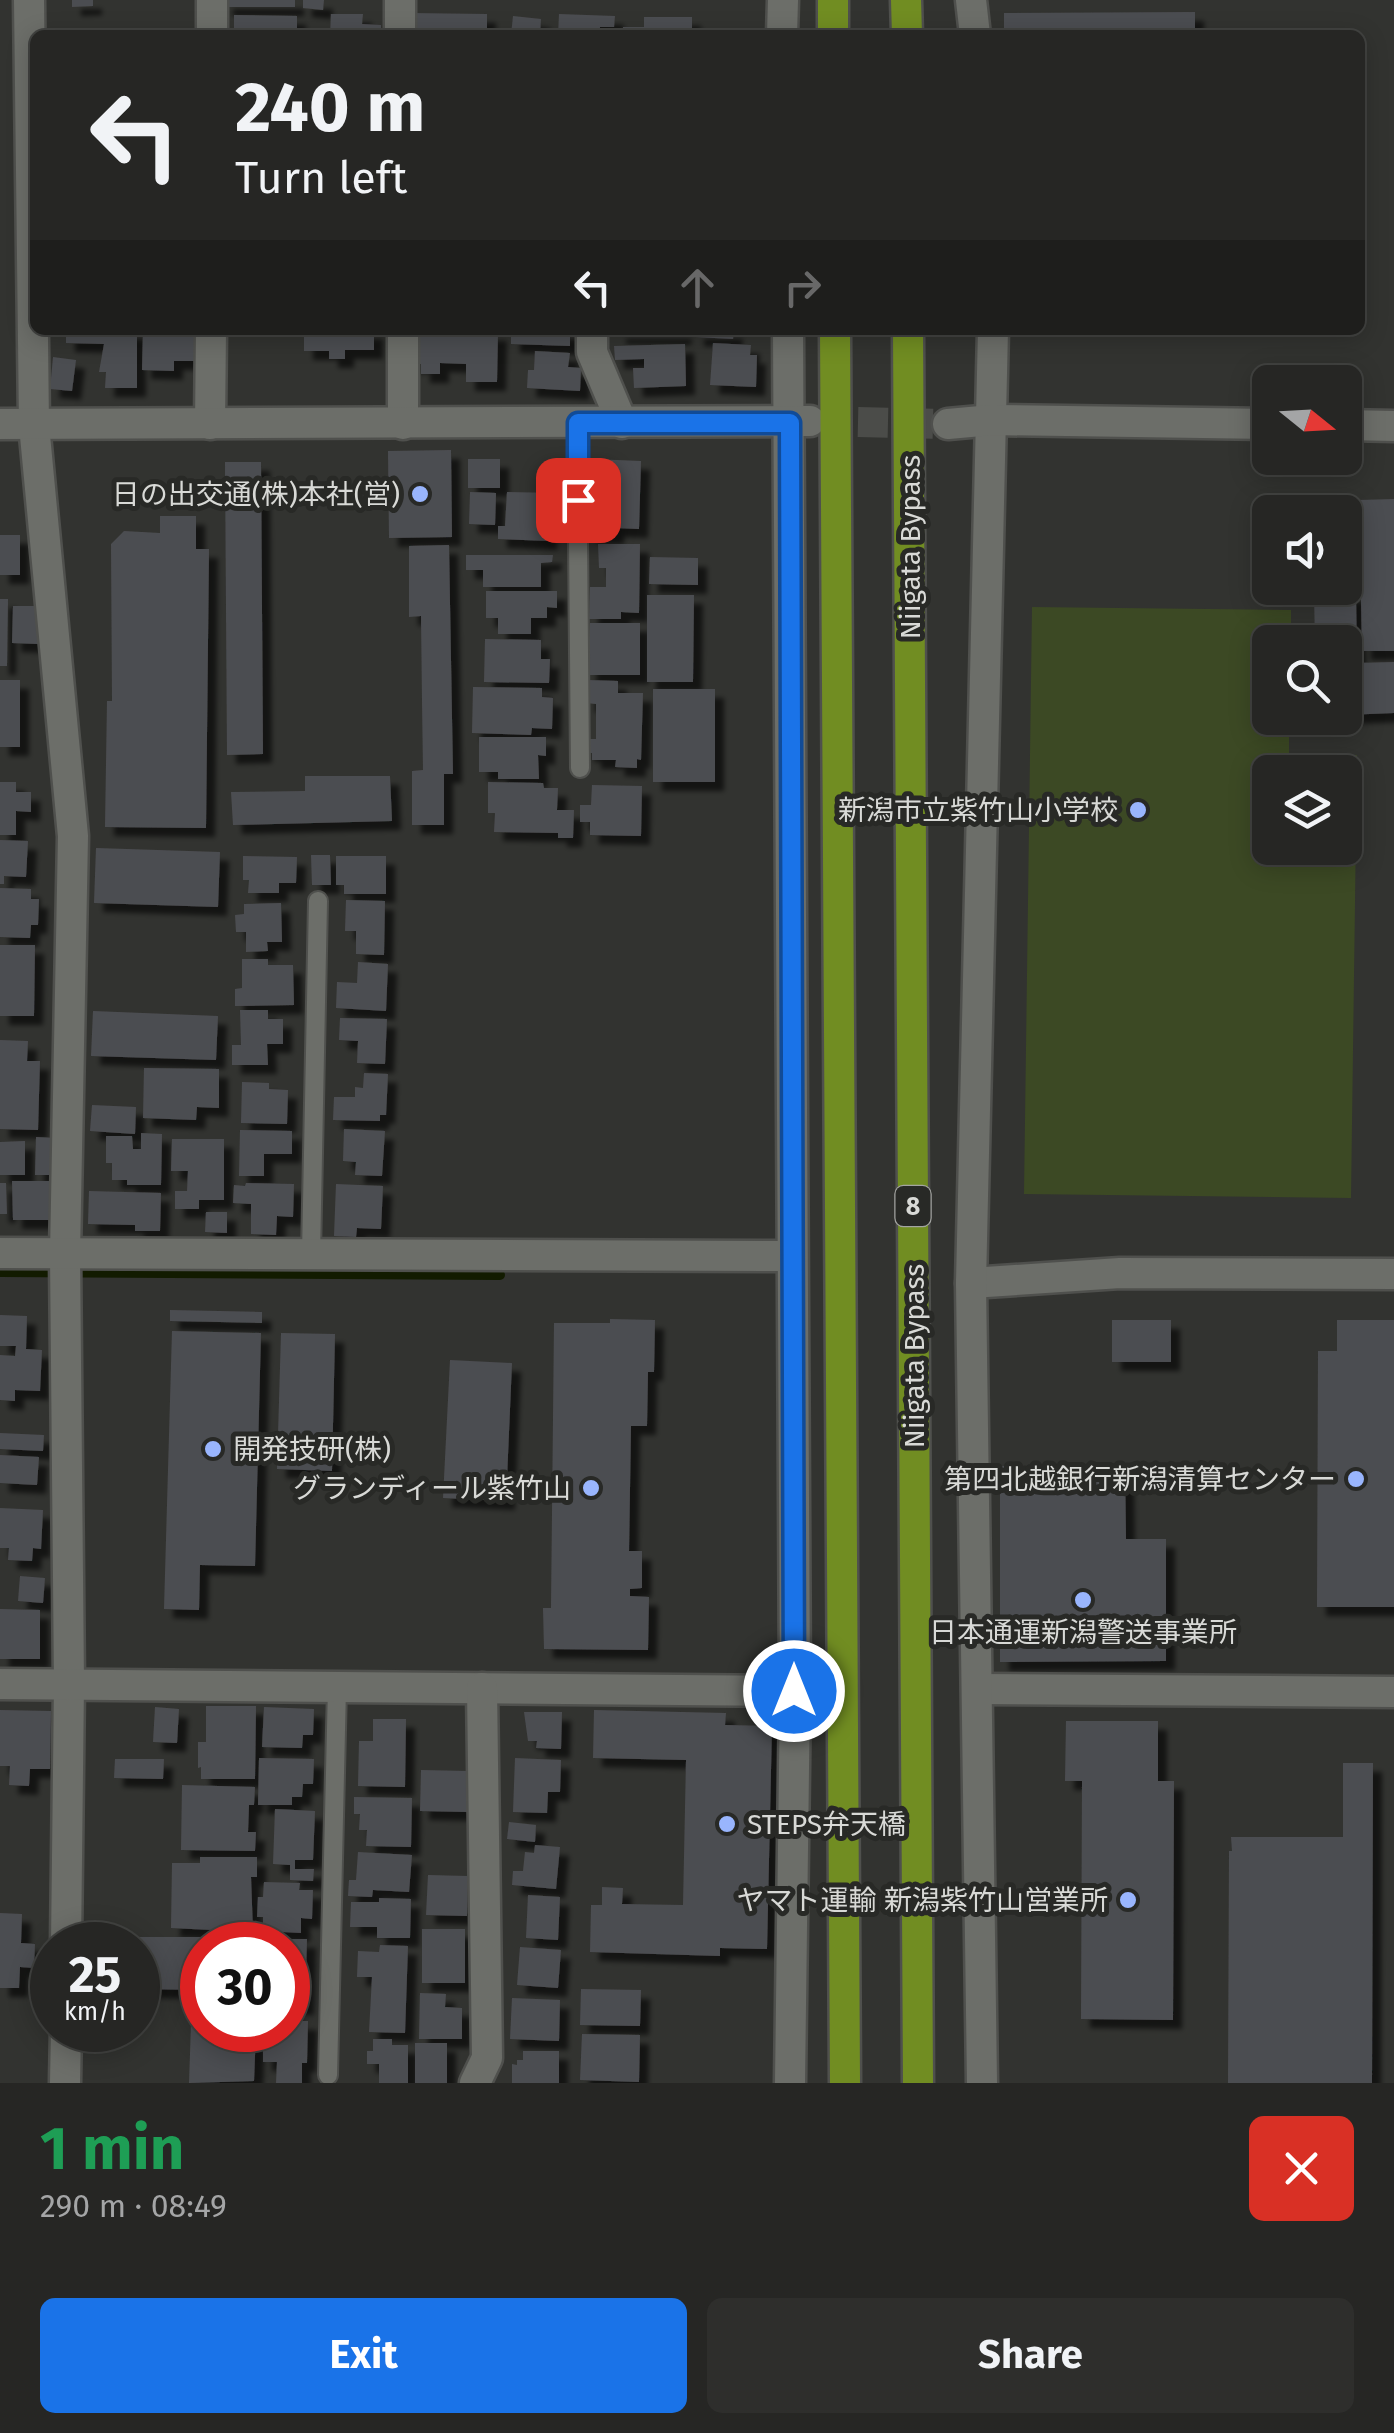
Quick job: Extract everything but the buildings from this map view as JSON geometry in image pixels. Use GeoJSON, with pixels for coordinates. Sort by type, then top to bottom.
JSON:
{"type":"FeatureCollection","features":[{"type":"Feature","properties":{"kind":"highway"},"geometry":{"type":"LineString","coordinates":[[833,0],[833,30]]}},
{"type":"Feature","properties":{"kind":"highway"},"geometry":{"type":"LineString","coordinates":[[906,0],[907,30]]}},
{"type":"Feature","properties":{"kind":"highway"},"geometry":{"type":"LineString","coordinates":[[835,335],[845,2083]]}},
{"type":"Feature","properties":{"kind":"highway","name":"Niigata Bypass"},"geometry":{"type":"LineString","coordinates":[[908,335],[918,2083]]}},
{"type":"Feature","properties":{"kind":"street"},"geometry":{"type":"LineString","coordinates":[[29,0],[30,85]]}},
{"type":"Feature","properties":{"kind":"street"},"geometry":{"type":"LineString","coordinates":[[212,0],[212,30]]}},
{"type":"Feature","properties":{"kind":"street"},"geometry":{"type":"LineString","coordinates":[[400,0],[400,30]]}},
{"type":"Feature","properties":{"kind":"street"},"geometry":{"type":"LineString","coordinates":[[782,30],[783,0]]}},
{"type":"Feature","properties":{"kind":"street"},"geometry":{"type":"LineString","coordinates":[[971,0],[974,30]]}},
{"type":"Feature","properties":{"kind":"street"},"geometry":{"type":"LineString","coordinates":[[33,335],[34,425],[74,836],[66,1254],[66,1922]]}},
{"type":"Feature","properties":{"kind":"street"},"geometry":{"type":"LineString","coordinates":[[210,335],[210,424]]}},
{"type":"Feature","properties":{"kind":"street"},"geometry":{"type":"LineString","coordinates":[[402,335],[403,424]]}},
{"type":"Feature","properties":{"kind":"street"},"geometry":{"type":"LineString","coordinates":[[592,335],[592,352],[622,423]]}},
{"type":"Feature","properties":{"kind":"street"},"geometry":{"type":"LineString","coordinates":[[789,335],[800,422],[790,2083]]}},
{"type":"Feature","properties":{"kind":"street"},"geometry":{"type":"LineString","coordinates":[[982,2083],[971,1283],[993,335]]}},
{"type":"Feature","properties":{"kind":"street"},"geometry":{"type":"LineString","coordinates":[[948,424],[992,420],[1252,424]]}},
{"type":"Feature","properties":{"kind":"street"},"geometry":{"type":"LineString","coordinates":[[0,424],[800,422]]}},
{"type":"Feature","properties":{"kind":"street"},"geometry":{"type":"LineString","coordinates":[[1362,425],[1394,426]]}},
{"type":"Feature","properties":{"kind":"street"},"geometry":{"type":"LineString","coordinates":[[0,1252],[792,1256]]}},
{"type":"Feature","properties":{"kind":"street"},"geometry":{"type":"LineString","coordinates":[[971,1283],[1120,1273],[1394,1274]]}},
{"type":"Feature","properties":{"kind":"street"},"geometry":{"type":"LineString","coordinates":[[0,1684],[794,1691]]}},
{"type":"Feature","properties":{"kind":"street"},"geometry":{"type":"LineString","coordinates":[[475,2083],[487,2058],[482,1688]]}},
{"type":"Feature","properties":{"kind":"street"},"geometry":{"type":"LineString","coordinates":[[977,1688],[1394,1692]]}},
{"type":"Feature","properties":{"kind":"street"},"geometry":{"type":"LineString","coordinates":[[65,2083],[66,2052]]}},
{"type":"Feature","properties":{"kind":"lane"},"geometry":{"type":"LineString","coordinates":[[578,423],[580,768]]}},
{"type":"Feature","properties":{"kind":"lane"},"geometry":{"type":"LineString","coordinates":[[311,1254],[318,901]]}},
{"type":"Feature","properties":{"kind":"lane"},"geometry":{"type":"LineString","coordinates":[[328,2075],[337,1687]]}},
{"type":"Feature","properties":{"kind":"green space"},"geometry":{"type":"Polygon","coordinates":[[[1032,607],[1291,610],[1291,625],[1252,625],[1252,735],[1289,735],[1289,754],[1357,755],[1252,755],[1252,865],[1356,865],[1351,1198],[1024,1194],[1032,607]]]}},
{"type":"Feature","properties":{"kind":"waterway"},"geometry":{"type":"LineString","coordinates":[[0,1272],[500,1275]]}},
{"type":"Feature","properties":{"kind":"tunnel"},"geometry":{"type":"LineString","coordinates":[[813,421],[948,424]]}},
{"type":"Feature","properties":{"kind":"place","name":"日の出交通(株)本社(営)"},"geometry":{"type":"Point","coordinates":[420,494]}},
{"type":"Feature","properties":{"kind":"place","name":"新潟市立紫竹山小学校"},"geometry":{"type":"Point","coordinates":[1138,810]}},
{"type":"Feature","properties":{"kind":"place","name":"開発技研(株)"},"geometry":{"type":"Point","coordinates":[213,1449]}},
{"type":"Feature","properties":{"kind":"place","name":"第四北越銀行新潟清算センター"},"geometry":{"type":"Point","coordinates":[1356,1479]}},
{"type":"Feature","properties":{"kind":"place","name":"グランディール紫竹山"},"geometry":{"type":"Point","coordinates":[591,1488]}},
{"type":"Feature","properties":{"kind":"place","name":"日本通運新潟警送事業所"},"geometry":{"type":"Point","coordinates":[1083,1600]}},
{"type":"Feature","properties":{"kind":"place","name":"STEPS弁天橋"},"geometry":{"type":"Point","coordinates":[727,1824]}},
{"type":"Feature","properties":{"kind":"place","name":"ヤマト運輸 新潟紫竹山営業所"},"geometry":{"type":"Point","coordinates":[1128,1900]}},
{"type":"Feature","properties":{"kind":"route"},"geometry":{"type":"LineString","coordinates":[[578,500],[578,423],[790,423],[794,1691]]}}]}
